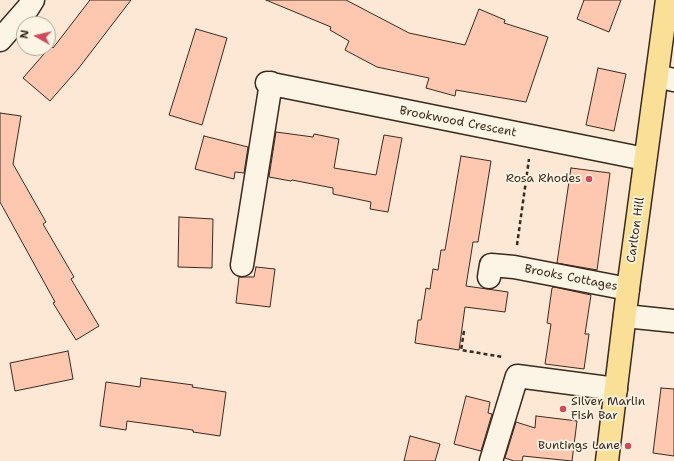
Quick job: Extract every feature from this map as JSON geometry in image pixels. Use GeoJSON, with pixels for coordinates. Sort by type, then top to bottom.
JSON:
{"type":"FeatureCollection","features":[{"type":"Feature","properties":{"kind":"main road","name":"Carlton Hill"},"geometry":{"type":"LineString","coordinates":[[607,461],[645,160],[665,78],[667,0]]}},
{"type":"Feature","properties":{"kind":"street"},"geometry":{"type":"LineString","coordinates":[[0,40],[28,8],[33,0]]}},
{"type":"Feature","properties":{"kind":"street","name":"Brookwood Crescent"},"geometry":{"type":"LineString","coordinates":[[242,265],[269,83],[645,160]]}},
{"type":"Feature","properties":{"kind":"street","name":"Brooks Cottages"},"geometry":{"type":"LineString","coordinates":[[489,277],[491,265],[514,267],[628,289]]}},
{"type":"Feature","properties":{"kind":"street"},"geometry":{"type":"LineString","coordinates":[[625,316],[674,321]]}},
{"type":"Feature","properties":{"kind":"street"},"geometry":{"type":"LineString","coordinates":[[491,461],[517,376],[616,389]]}},
{"type":"Feature","properties":{"kind":"path","name":"Brooks Cottages"},"geometry":{"type":"LineString","coordinates":[[514,267],[532,136]]}},
{"type":"Feature","properties":{"kind":"building"},"geometry":{"type":"Polygon","coordinates":[[[90,0],[131,0],[78,69],[50,101],[23,78],[42,56],[56,56],[56,44],[90,0]]]}},
{"type":"Feature","properties":{"kind":"building"},"geometry":{"type":"Polygon","coordinates":[[[266,0],[346,0],[409,33],[465,45],[479,9],[505,20],[504,23],[548,37],[526,102],[456,90],[455,96],[426,88],[429,78],[377,67],[345,50],[349,41],[330,30],[331,27],[266,0]]]}},
{"type":"Feature","properties":{"kind":"building"},"geometry":{"type":"Polygon","coordinates":[[[584,0],[621,0],[609,32],[577,19],[584,0]]]}},
{"type":"Feature","properties":{"kind":"building"},"geometry":{"type":"Polygon","coordinates":[[[196,29],[227,38],[202,125],[169,115],[196,29]]]}},
{"type":"Feature","properties":{"kind":"building"},"geometry":{"type":"Polygon","coordinates":[[[598,68],[626,74],[614,131],[586,125],[598,68]]]}},
{"type":"Feature","properties":{"kind":"building"},"geometry":{"type":"Polygon","coordinates":[[[0,113],[21,116],[13,164],[46,222],[43,224],[74,277],[71,279],[99,326],[76,340],[53,303],[55,302],[0,202],[0,113]]]}},
{"type":"Feature","properties":{"kind":"building"},"geometry":{"type":"Polygon","coordinates":[[[276,132],[313,137],[314,134],[339,139],[334,168],[376,175],[384,135],[402,138],[388,212],[370,209],[371,202],[333,194],[333,188],[269,177],[276,132]]]}},
{"type":"Feature","properties":{"kind":"building"},"geometry":{"type":"Polygon","coordinates":[[[204,136],[248,147],[244,173],[235,172],[234,179],[195,169],[204,136]]]}},
{"type":"Feature","properties":{"kind":"building"},"geometry":{"type":"Polygon","coordinates":[[[461,156],[491,161],[478,242],[473,242],[466,286],[508,292],[505,312],[465,307],[459,350],[415,343],[418,320],[421,320],[426,288],[430,289],[433,269],[438,270],[441,250],[445,250],[461,156]]]}},
{"type":"Feature","properties":{"kind":"building"},"geometry":{"type":"Polygon","coordinates":[[[571,168],[610,173],[597,270],[557,263],[571,168]]]}},
{"type":"Feature","properties":{"kind":"building"},"geometry":{"type":"Polygon","coordinates":[[[179,217],[213,219],[212,268],[178,267],[179,217]]]}},
{"type":"Feature","properties":{"kind":"building"},"geometry":{"type":"Polygon","coordinates":[[[256,267],[275,269],[270,307],[236,303],[239,277],[254,277],[256,267]]]}},
{"type":"Feature","properties":{"kind":"building"},"geometry":{"type":"Polygon","coordinates":[[[554,287],[591,295],[585,334],[589,334],[584,369],[545,364],[551,324],[547,323],[552,288],[554,287]]]}},
{"type":"Feature","properties":{"kind":"building"},"geometry":{"type":"Polygon","coordinates":[[[68,351],[73,379],[15,391],[10,363],[68,351]]]}},
{"type":"Feature","properties":{"kind":"building"},"geometry":{"type":"Polygon","coordinates":[[[141,378],[193,385],[192,387],[226,392],[220,436],[193,432],[193,430],[127,421],[126,430],[100,426],[106,382],[140,387],[141,378]]]}},
{"type":"Feature","properties":{"kind":"building"},"geometry":{"type":"Polygon","coordinates":[[[661,388],[674,389],[674,456],[653,453],[661,388]]]}},
{"type":"Feature","properties":{"kind":"building"},"geometry":{"type":"Polygon","coordinates":[[[466,396],[490,402],[488,413],[492,414],[481,451],[454,444],[466,396]]]}},
{"type":"Feature","properties":{"kind":"building"},"geometry":{"type":"Polygon","coordinates":[[[536,416],[577,421],[572,461],[523,456],[522,461],[514,461],[505,458],[516,422],[535,428],[536,416]]]}},
{"type":"Feature","properties":{"kind":"building"},"geometry":{"type":"Polygon","coordinates":[[[410,436],[440,444],[435,461],[404,461],[410,436]]]}},
{"type":"Feature","properties":{"kind":"place","name":"Rosa Rhodes"},"geometry":{"type":"Point","coordinates":[589,179]}},
{"type":"Feature","properties":{"kind":"place","name":"Silver Marlin Fish Bar"},"geometry":{"type":"Point","coordinates":[563,409]}},
{"type":"Feature","properties":{"kind":"place","name":"Buntings Lane"},"geometry":{"type":"Point","coordinates":[628,446]}}]}
